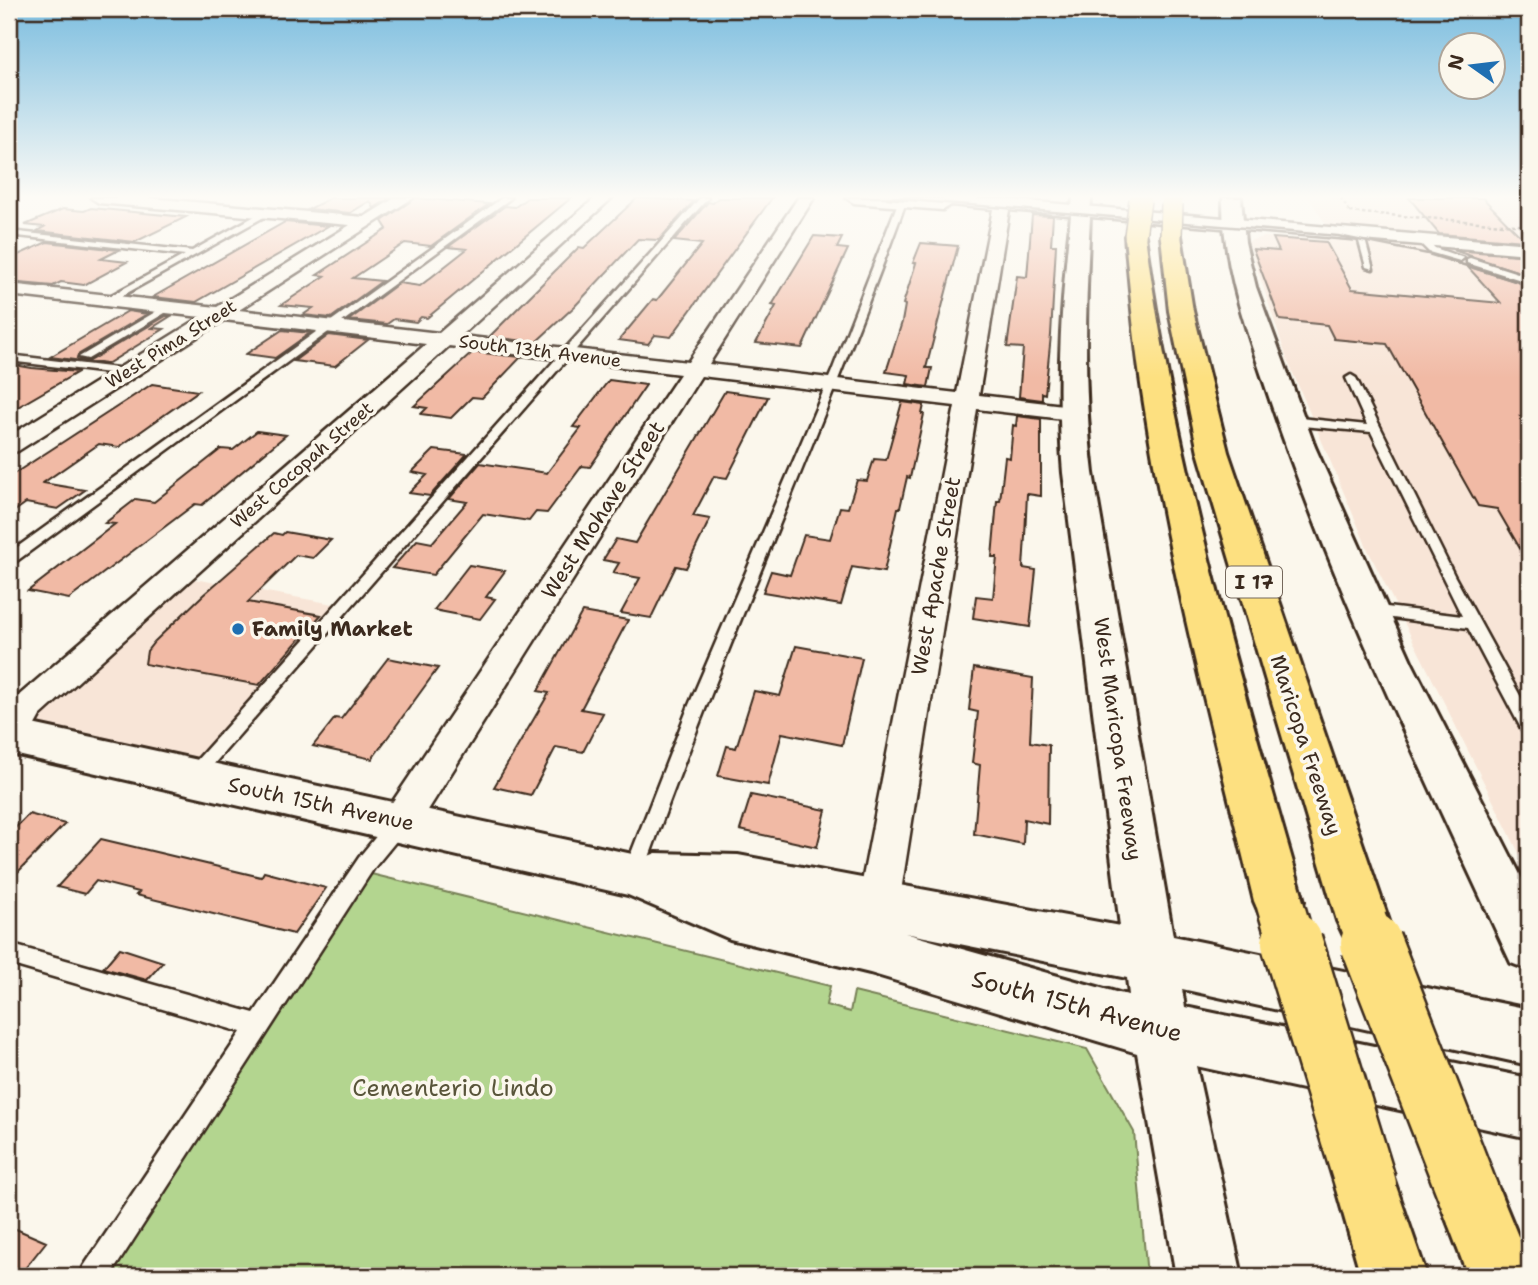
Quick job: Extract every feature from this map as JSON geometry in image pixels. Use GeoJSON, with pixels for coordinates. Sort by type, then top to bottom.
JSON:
{"type":"FeatureCollection","features":[{"type":"Feature","properties":{"kind":"highway","name":"I 17"},"geometry":{"type":"LineString","coordinates":[[1137,258],[1144,328],[1181,526],[1279,901],[1394,1276]]}},
{"type":"Feature","properties":{"kind":"highway","name":"Maricopa Freeway"},"geometry":{"type":"LineString","coordinates":[[1177,258],[1181,311],[1213,452],[1363,921],[1500,1276]]}},
{"type":"Feature","properties":{"kind":"main road","name":"West Maricopa Freeway"},"geometry":{"type":"LineString","coordinates":[[1077,258],[1072,327],[1072,413],[1081,498],[1162,1030],[1209,1276]]}},
{"type":"Feature","properties":{"kind":"main road"},"geometry":{"type":"LineString","coordinates":[[1242,258],[1262,337],[1290,421],[1370,610],[1529,945]]}},
{"type":"Feature","properties":{"kind":"main road","name":"South 15th Avenue"},"geometry":{"type":"LineString","coordinates":[[10,737],[633,874],[730,915],[874,927],[1150,957],[1529,1037]]}},
{"type":"Feature","properties":{"kind":"main road","name":"South 15th Avenue"},"geometry":{"type":"LineString","coordinates":[[874,927],[1119,1021],[1529,1108]]}},
{"type":"Feature","properties":{"kind":"street","name":"West Pima Street"},"geometry":{"type":"LineString","coordinates":[[9,445],[309,258]]}},
{"type":"Feature","properties":{"kind":"street","name":"West Cocopah Street"},"geometry":{"type":"LineString","coordinates":[[10,737],[28,707],[536,258]]}},
{"type":"Feature","properties":{"kind":"street","name":"West Mohave Street"},"geometry":{"type":"LineString","coordinates":[[400,822],[767,258]]}},
{"type":"Feature","properties":{"kind":"street","name":"West Apache Street"},"geometry":{"type":"LineString","coordinates":[[874,927],[995,258]]}},
{"type":"Feature","properties":{"kind":"street","name":"South 13th Avenue"},"geometry":{"type":"LineString","coordinates":[[9,289],[1072,413]]}},
{"type":"Feature","properties":{"kind":"lane"},"geometry":{"type":"LineString","coordinates":[[109,300],[183,258]]}},
{"type":"Feature","properties":{"kind":"lane"},"geometry":{"type":"LineString","coordinates":[[9,560],[425,258]]}},
{"type":"Feature","properties":{"kind":"lane"},"geometry":{"type":"LineString","coordinates":[[193,776],[650,258]]}},
{"type":"Feature","properties":{"kind":"lane"},"geometry":{"type":"LineString","coordinates":[[633,874],[672,764],[880,258]]}},
{"type":"Feature","properties":{"kind":"lane"},"geometry":{"type":"LineString","coordinates":[[1367,258],[1370,267]]}},
{"type":"Feature","properties":{"kind":"lane"},"geometry":{"type":"LineString","coordinates":[[1458,258],[1521,276]]}},
{"type":"Feature","properties":{"kind":"lane"},"geometry":{"type":"LineString","coordinates":[[84,357],[170,307]]}},
{"type":"Feature","properties":{"kind":"lane"},"geometry":{"type":"LineString","coordinates":[[9,358],[126,372]]}},
{"type":"Feature","properties":{"kind":"lane"},"geometry":{"type":"LineString","coordinates":[[1351,378],[1472,623],[1529,727]]}},
{"type":"Feature","properties":{"kind":"lane"},"geometry":{"type":"LineString","coordinates":[[1290,421],[1375,429]]}},
{"type":"Feature","properties":{"kind":"lane"},"geometry":{"type":"LineString","coordinates":[[1370,610],[1472,623]]}},
{"type":"Feature","properties":{"kind":"lane"},"geometry":{"type":"LineString","coordinates":[[94,1276],[366,862],[400,822]]}},
{"type":"Feature","properties":{"kind":"lane"},"geometry":{"type":"LineString","coordinates":[[9,954],[259,1027]]}},
{"type":"Feature","properties":{"kind":"shaded area"},"geometry":{"type":"Polygon","coordinates":[[[1254,258],[1529,258],[1529,873],[1369,552],[1287,359],[1254,258]]]}},
{"type":"Feature","properties":{"kind":"shaded area"},"geometry":{"type":"Polygon","coordinates":[[[183,577],[339,605],[195,767],[27,728],[183,577]]]}},
{"type":"Feature","properties":{"kind":"green space","name":"Cementerio Lindo"},"geometry":{"type":"Polygon","coordinates":[[[367,873],[830,986],[826,1005],[850,1012],[854,992],[1087,1049],[1134,1132],[1147,1276],[104,1276],[367,873]]]}},
{"type":"Feature","properties":{"kind":"building"},"geometry":{"type":"Polygon","coordinates":[[[103,258],[101,259],[127,262],[84,285],[61,282],[53,286],[9,282],[9,259],[103,258]]]}},
{"type":"Feature","properties":{"kind":"building"},"geometry":{"type":"Polygon","coordinates":[[[222,258],[272,258],[196,302],[153,297],[222,258]]]}},
{"type":"Feature","properties":{"kind":"building"},"geometry":{"type":"Polygon","coordinates":[[[343,258],[383,258],[353,278],[382,281],[331,318],[303,315],[313,308],[281,305],[325,276],[317,275],[343,258]]]}},
{"type":"Feature","properties":{"kind":"building"},"geometry":{"type":"Polygon","coordinates":[[[456,258],[499,258],[427,318],[421,317],[416,322],[394,319],[387,324],[349,320],[399,283],[420,286],[456,258]]]}},
{"type":"Feature","properties":{"kind":"building"},"geometry":{"type":"Polygon","coordinates":[[[568,258],[620,258],[536,342],[489,337],[568,258]]]}},
{"type":"Feature","properties":{"kind":"building"},"geometry":{"type":"Polygon","coordinates":[[[691,258],[728,258],[671,337],[655,335],[648,344],[619,340],[653,299],[657,300],[691,258]]]}},
{"type":"Feature","properties":{"kind":"building"},"geometry":{"type":"Polygon","coordinates":[[[801,258],[844,258],[802,348],[756,343],[776,306],[772,305],[801,258]]]}},
{"type":"Feature","properties":{"kind":"building"},"geometry":{"type":"Polygon","coordinates":[[[915,258],[955,258],[926,368],[932,368],[928,387],[907,384],[909,375],[886,372],[902,322],[903,304],[916,263],[913,263],[915,258]]]}},
{"type":"Feature","properties":{"kind":"building"},"geometry":{"type":"Polygon","coordinates":[[[1029,258],[1055,258],[1051,335],[1045,394],[1042,393],[1042,400],[1019,397],[1023,348],[1007,347],[1017,276],[1027,277],[1029,258]]]}},
{"type":"Feature","properties":{"kind":"building"},"geometry":{"type":"Polygon","coordinates":[[[1256,258],[1335,258],[1352,289],[1501,303],[1467,266],[1520,283],[1527,279],[1528,275],[1477,258],[1529,258],[1529,564],[1497,509],[1478,506],[1387,344],[1334,339],[1327,325],[1280,320],[1256,258]]]}},
{"type":"Feature","properties":{"kind":"building"},"geometry":{"type":"Polygon","coordinates":[[[128,311],[147,314],[77,358],[89,361],[166,316],[171,316],[152,328],[164,329],[107,364],[50,357],[128,311]]]}},
{"type":"Feature","properties":{"kind":"building"},"geometry":{"type":"Polygon","coordinates":[[[282,330],[310,333],[275,358],[246,354],[282,330]]]}},
{"type":"Feature","properties":{"kind":"building"},"geometry":{"type":"Polygon","coordinates":[[[329,335],[368,340],[335,366],[294,361],[329,335]]]}},
{"type":"Feature","properties":{"kind":"building"},"geometry":{"type":"Polygon","coordinates":[[[473,352],[521,357],[482,398],[472,397],[451,418],[421,414],[427,408],[414,406],[473,352]]]}},
{"type":"Feature","properties":{"kind":"building"},"geometry":{"type":"Polygon","coordinates":[[[9,364],[32,368],[78,372],[9,412],[9,364]]]}},
{"type":"Feature","properties":{"kind":"building"},"geometry":{"type":"Polygon","coordinates":[[[609,380],[646,385],[590,467],[582,466],[547,513],[536,512],[529,521],[483,514],[433,575],[392,568],[417,540],[432,543],[467,502],[449,499],[480,463],[547,473],[581,428],[573,427],[609,380]]]}},
{"type":"Feature","properties":{"kind":"building"},"geometry":{"type":"Polygon","coordinates":[[[152,384],[198,391],[119,447],[99,444],[43,483],[85,490],[58,509],[26,503],[9,515],[9,477],[152,384]]]}},
{"type":"Feature","properties":{"kind":"building"},"geometry":{"type":"Polygon","coordinates":[[[725,391],[768,397],[727,478],[714,476],[693,516],[710,519],[686,568],[676,566],[651,618],[621,613],[640,578],[613,573],[619,563],[603,560],[616,539],[635,543],[725,391]]]}},
{"type":"Feature","properties":{"kind":"building"},"geometry":{"type":"Polygon","coordinates":[[[902,402],[924,405],[924,414],[910,478],[907,477],[898,508],[884,572],[852,567],[841,605],[763,592],[771,571],[790,575],[804,535],[830,539],[840,507],[848,508],[857,480],[867,481],[874,459],[886,460],[902,402]]]}},
{"type":"Feature","properties":{"kind":"building"},"geometry":{"type":"Polygon","coordinates":[[[1017,416],[1041,419],[1041,496],[1027,494],[1023,568],[1036,570],[1030,627],[973,618],[976,596],[993,598],[997,557],[992,557],[997,501],[1000,501],[1005,457],[1010,458],[1013,425],[1016,426],[1017,416]]]}},
{"type":"Feature","properties":{"kind":"building"},"geometry":{"type":"Polygon","coordinates":[[[257,431],[286,435],[202,505],[195,504],[69,599],[28,591],[115,524],[105,523],[136,499],[154,502],[221,449],[233,450],[257,431]]]}},
{"type":"Feature","properties":{"kind":"building"},"geometry":{"type":"Polygon","coordinates":[[[434,450],[467,454],[430,496],[409,493],[427,475],[412,472],[434,450]]]}},
{"type":"Feature","properties":{"kind":"building","name":"Family Market"},"geometry":{"type":"Polygon","coordinates":[[[285,532],[331,540],[313,558],[296,555],[248,602],[321,615],[259,685],[145,664],[147,651],[154,642],[203,595],[274,533],[282,535],[285,532]]]}},
{"type":"Feature","properties":{"kind":"building"},"geometry":{"type":"Polygon","coordinates":[[[469,565],[505,571],[486,597],[495,599],[480,619],[434,610],[469,565]]]}},
{"type":"Feature","properties":{"kind":"building"},"geometry":{"type":"Polygon","coordinates":[[[582,612],[628,620],[581,709],[603,713],[583,752],[556,747],[531,795],[494,787],[549,693],[538,691],[582,612]]]}},
{"type":"Feature","properties":{"kind":"building"},"geometry":{"type":"Polygon","coordinates":[[[796,646],[862,658],[842,745],[782,733],[768,785],[718,776],[727,746],[736,748],[754,691],[780,696],[796,646]]]}},
{"type":"Feature","properties":{"kind":"building"},"geometry":{"type":"Polygon","coordinates":[[[388,658],[438,668],[372,759],[313,746],[335,718],[341,719],[388,658]]]}},
{"type":"Feature","properties":{"kind":"building"},"geometry":{"type":"Polygon","coordinates":[[[974,668],[1033,678],[1030,742],[1049,745],[1048,824],[1024,819],[1023,844],[974,834],[980,765],[972,763],[978,712],[969,710],[974,668]]]}},
{"type":"Feature","properties":{"kind":"building"},"geometry":{"type":"Polygon","coordinates":[[[751,795],[826,810],[817,847],[740,830],[751,795]]]}},
{"type":"Feature","properties":{"kind":"building"},"geometry":{"type":"Polygon","coordinates":[[[29,814],[65,824],[9,881],[9,834],[29,814]]]}},
{"type":"Feature","properties":{"kind":"building"},"geometry":{"type":"Polygon","coordinates":[[[101,839],[261,877],[264,872],[326,888],[294,934],[136,895],[139,892],[96,881],[85,894],[57,887],[101,839]]]}},
{"type":"Feature","properties":{"kind":"building"},"geometry":{"type":"Polygon","coordinates":[[[120,948],[163,962],[147,980],[103,968],[120,948]]]}},
{"type":"Feature","properties":{"kind":"building"},"geometry":{"type":"Polygon","coordinates":[[[9,1226],[46,1242],[19,1276],[9,1276],[9,1226]]]}},
{"type":"Feature","properties":{"kind":"railway"},"geometry":{"type":"LineString","coordinates":[[1441,258],[1529,285]]}},
{"type":"Feature","properties":{"kind":"place","name":"Family Market"},"geometry":{"type":"Point","coordinates":[238,629]}}]}
